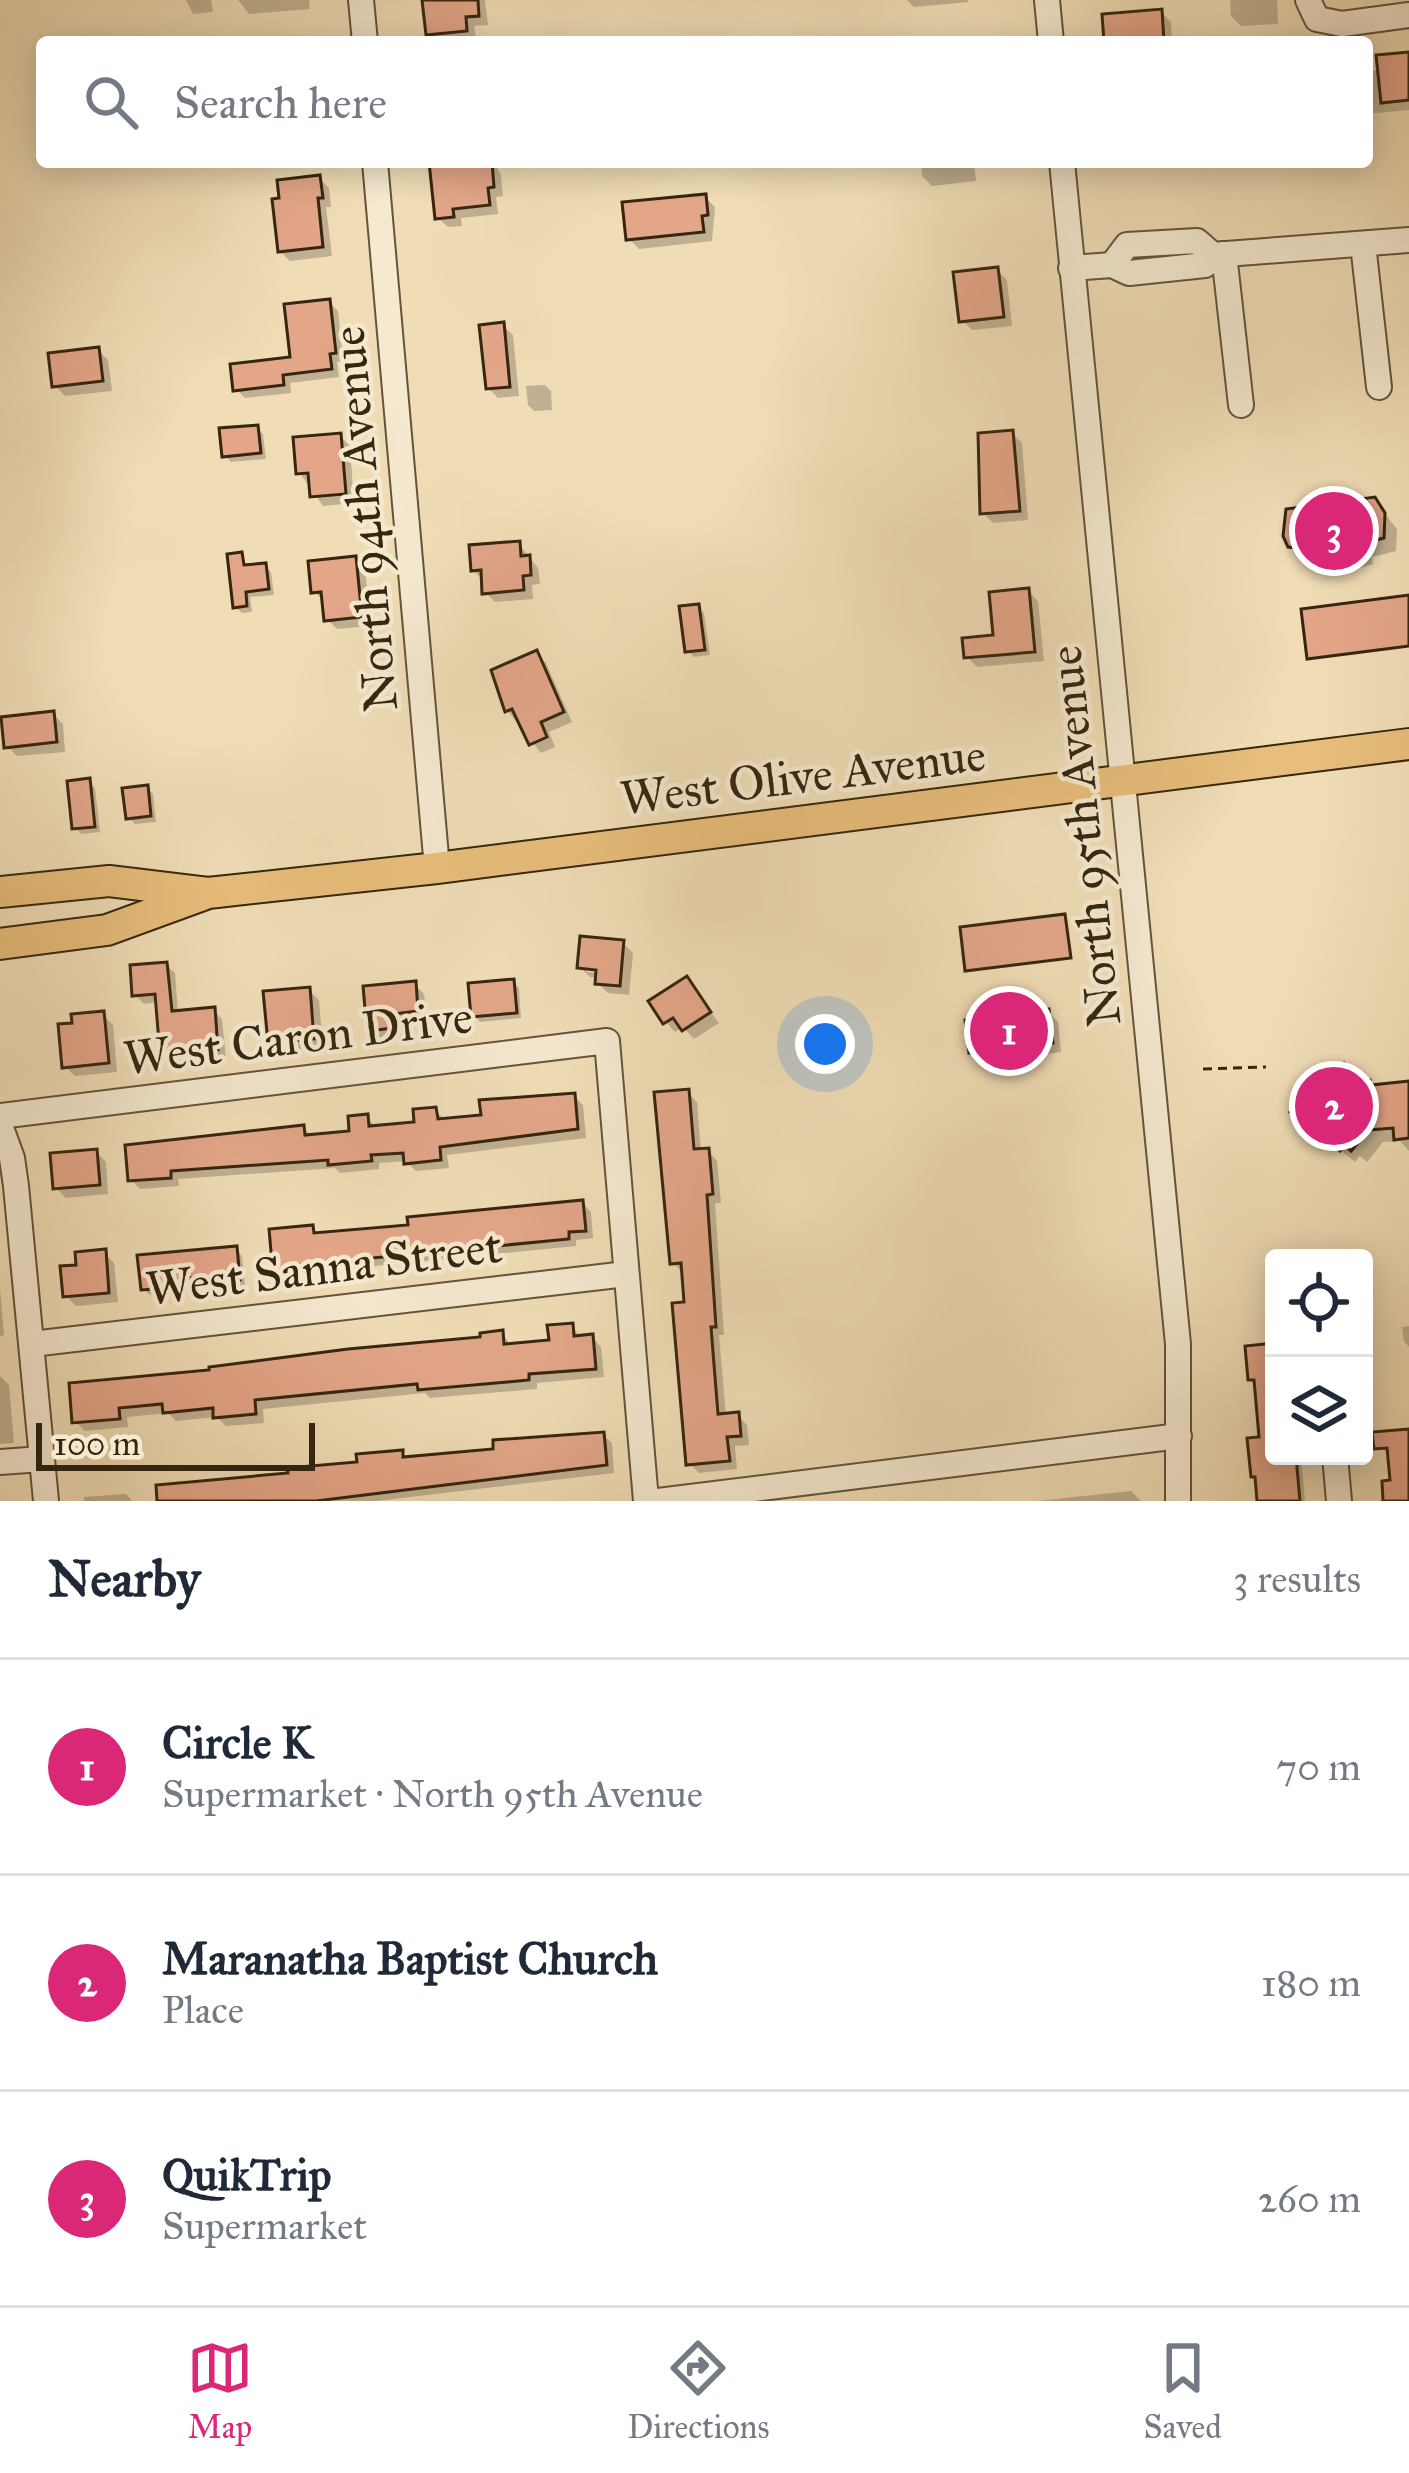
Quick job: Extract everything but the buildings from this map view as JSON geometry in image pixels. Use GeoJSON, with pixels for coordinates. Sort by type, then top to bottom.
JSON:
{"type":"FeatureCollection","features":[{"type":"Feature","properties":{"kind":"main road","name":"West Olive Avenue"},"geometry":{"type":"LineString","coordinates":[[0,892],[110,881],[208,893],[1409,744]]}},
{"type":"Feature","properties":{"kind":"main road","name":"West Olive Avenue"},"geometry":{"type":"LineString","coordinates":[[0,944],[107,930],[208,893]]}},
{"type":"Feature","properties":{"kind":"street"},"geometry":{"type":"LineString","coordinates":[[361,0],[364,36]]}},
{"type":"Feature","properties":{"kind":"street"},"geometry":{"type":"LineString","coordinates":[[1048,0],[1051,36]]}},
{"type":"Feature","properties":{"kind":"street"},"geometry":{"type":"LineString","coordinates":[[1312,9],[1342,24],[1409,15]]}},
{"type":"Feature","properties":{"kind":"street","name":"North 94th Avenue"},"geometry":{"type":"LineString","coordinates":[[376,168],[437,868]]}},
{"type":"Feature","properties":{"kind":"street","name":"North 95th Avenue"},"geometry":{"type":"LineString","coordinates":[[1063,168],[1178,1344],[1178,1501]]}},
{"type":"Feature","properties":{"kind":"street"},"geometry":{"type":"LineString","coordinates":[[1071,268],[1112,265],[1129,273],[1205,266],[1218,255],[1409,240]]}},
{"type":"Feature","properties":{"kind":"street"},"geometry":{"type":"LineString","coordinates":[[1363,244],[1379,386]]}},
{"type":"Feature","properties":{"kind":"street"},"geometry":{"type":"LineString","coordinates":[[1218,255],[1241,404]]}},
{"type":"Feature","properties":{"kind":"street","name":"West Caron Drive"},"geometry":{"type":"LineString","coordinates":[[0,1116],[607,1041],[626,1274]]}},
{"type":"Feature","properties":{"kind":"street"},"geometry":{"type":"LineString","coordinates":[[0,1125],[12,1158],[10,1233],[32,1344],[46,1501]]}},
{"type":"Feature","properties":{"kind":"street"},"geometry":{"type":"LineString","coordinates":[[626,1274],[646,1501]]}},
{"type":"Feature","properties":{"kind":"street","name":"West Sanna Street"},"geometry":{"type":"LineString","coordinates":[[32,1344],[626,1274]]}},
{"type":"Feature","properties":{"kind":"street"},"geometry":{"type":"LineString","coordinates":[[658,1501],[1179,1436]]}},
{"type":"Feature","properties":{"kind":"street"},"geometry":{"type":"LineString","coordinates":[[0,1462],[42,1459]]}},
{"type":"Feature","properties":{"kind":"street"},"geometry":{"type":"LineString","coordinates":[[1336,1465],[1339,1501]]}},
{"type":"Feature","properties":{"kind":"path"},"geometry":{"type":"LineString","coordinates":[[1203,1069],[1266,1067]]}},
{"type":"Feature","properties":{"kind":"place","name":"QuikTrip"},"geometry":{"type":"Point","coordinates":[1334,531]}},
{"type":"Feature","properties":{"kind":"place","name":"Circle K"},"geometry":{"type":"Point","coordinates":[1009,1031]}},
{"type":"Feature","properties":{"kind":"place","name":"Maranatha Baptist Church"},"geometry":{"type":"Point","coordinates":[1334,1106]}}]}
